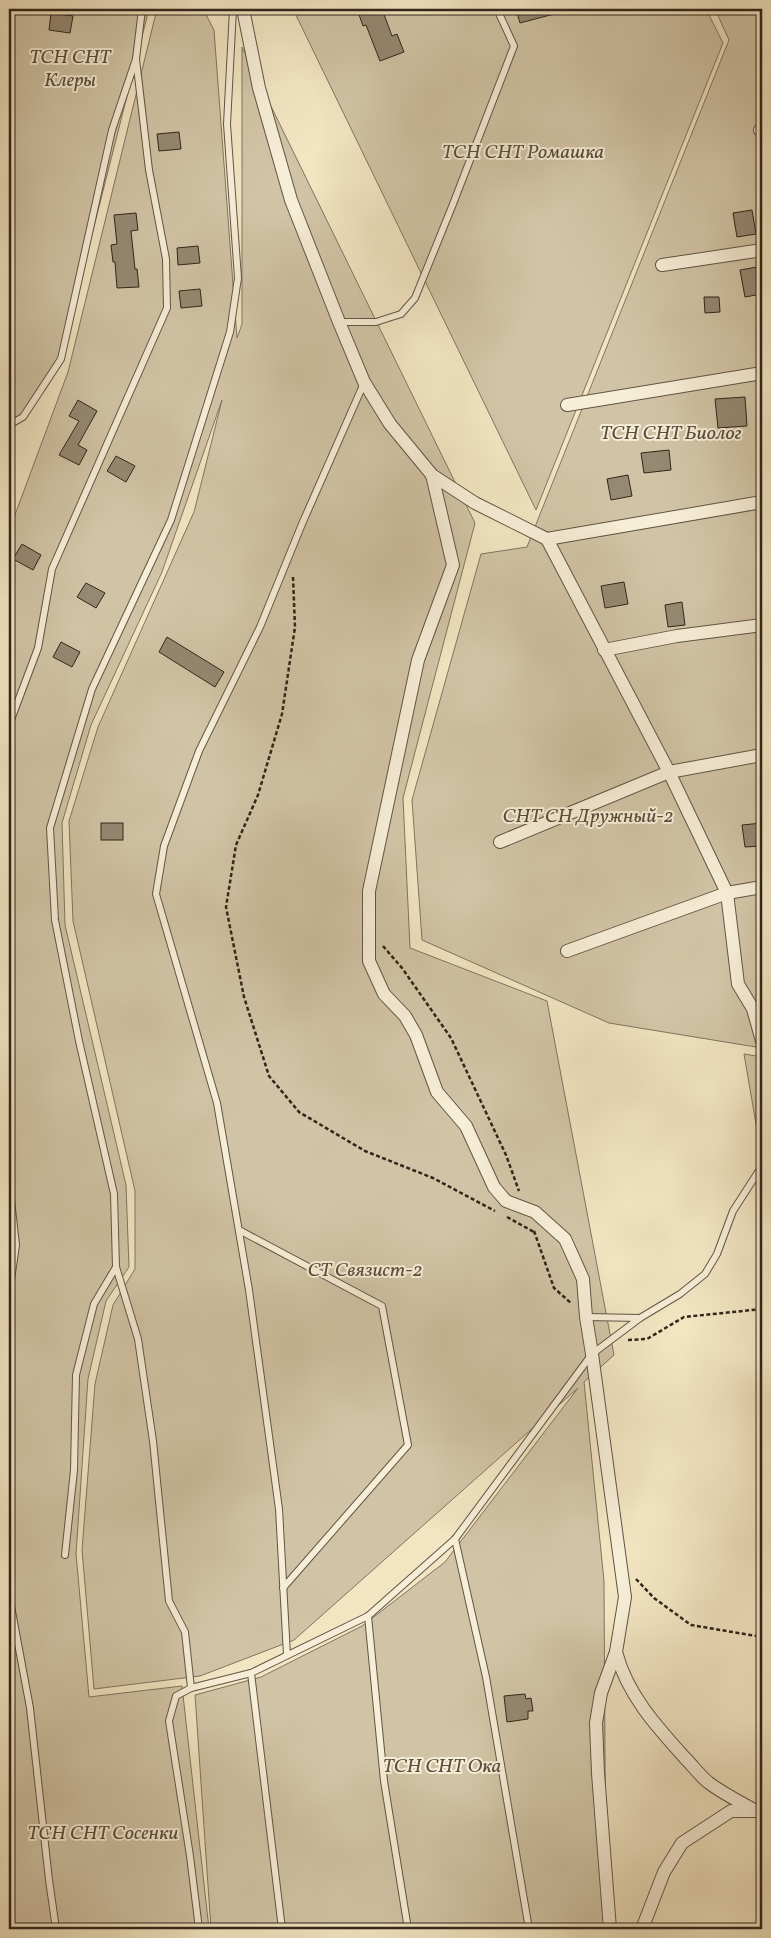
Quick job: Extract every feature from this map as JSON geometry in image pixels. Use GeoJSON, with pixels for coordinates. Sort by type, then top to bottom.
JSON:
{"type":"FeatureCollection","features":[{"type":"Feature","properties":{"kind":"street"},"geometry":{"type":"LineString","coordinates":[[243,9],[259,88],[291,200],[364,382],[390,424],[432,475],[475,503],[547,539],[670,772],[727,893],[738,984],[753,1008],[762,1041]]}},
{"type":"Feature","properties":{"kind":"street"},"geometry":{"type":"LineString","coordinates":[[662,265],[762,250]]}},
{"type":"Feature","properties":{"kind":"street"},"geometry":{"type":"LineString","coordinates":[[567,405],[762,374]]}},
{"type":"Feature","properties":{"kind":"street"},"geometry":{"type":"LineString","coordinates":[[432,475],[453,565],[418,660],[369,891],[369,961],[384,994],[405,1016],[416,1035],[437,1092],[466,1126],[494,1188],[506,1201],[535,1212],[565,1239],[583,1280],[586,1317],[625,1597],[616,1652],[601,1693],[596,1722],[598,1783],[610,1929]]}},
{"type":"Feature","properties":{"kind":"street"},"geometry":{"type":"LineString","coordinates":[[547,539],[762,502]]}},
{"type":"Feature","properties":{"kind":"street"},"geometry":{"type":"LineString","coordinates":[[604,650],[677,636],[762,625]]}},
{"type":"Feature","properties":{"kind":"street"},"geometry":{"type":"LineString","coordinates":[[500,842],[670,772],[762,755]]}},
{"type":"Feature","properties":{"kind":"street"},"geometry":{"type":"LineString","coordinates":[[567,951],[727,893],[762,887]]}},
{"type":"Feature","properties":{"kind":"street"},"geometry":{"type":"LineString","coordinates":[[616,1652],[622,1672],[639,1702],[672,1742],[708,1782],[735,1800],[759,1811]]}},
{"type":"Feature","properties":{"kind":"street"},"geometry":{"type":"LineString","coordinates":[[642,1929],[664,1872],[682,1843],[731,1811],[759,1811]]}},
{"type":"Feature","properties":{"kind":"lane"},"geometry":{"type":"LineString","coordinates":[[9,425],[23,416],[61,359],[112,130],[136,59],[142,9]]}},
{"type":"Feature","properties":{"kind":"lane"},"geometry":{"type":"LineString","coordinates":[[191,1688],[185,1632],[169,1601],[153,1441],[138,1339],[116,1267],[114,1194],[79,1041],[55,920],[50,828],[92,689],[171,520],[230,332],[238,278],[227,124],[233,9]]}},
{"type":"Feature","properties":{"kind":"lane"},"geometry":{"type":"LineString","coordinates":[[339,322],[376,322],[400,314],[415,298],[514,46],[497,9]]}},
{"type":"Feature","properties":{"kind":"lane"},"geometry":{"type":"LineString","coordinates":[[9,725],[38,648],[52,569],[166,308],[166,259],[149,170],[136,59]]}},
{"type":"Feature","properties":{"kind":"lane"},"geometry":{"type":"LineString","coordinates":[[287,1655],[279,1509],[249,1290],[218,1104],[156,894],[164,846],[199,751],[260,627],[364,382]]}},
{"type":"Feature","properties":{"kind":"lane"},"geometry":{"type":"LineString","coordinates":[[199,1929],[190,1856],[169,1721],[176,1696],[191,1688],[251,1673],[368,1616],[455,1539],[592,1354],[640,1318],[680,1294],[706,1274],[717,1254],[733,1210],[762,1166]]}},
{"type":"Feature","properties":{"kind":"lane"},"geometry":{"type":"LineString","coordinates":[[9,1182],[16,1245],[9,1294]]}},
{"type":"Feature","properties":{"kind":"lane"},"geometry":{"type":"LineString","coordinates":[[239,1230],[382,1306],[408,1445],[283,1588]]}},
{"type":"Feature","properties":{"kind":"lane"},"geometry":{"type":"LineString","coordinates":[[65,1555],[74,1470],[76,1375],[94,1304],[116,1267]]}},
{"type":"Feature","properties":{"kind":"lane"},"geometry":{"type":"LineString","coordinates":[[586,1317],[640,1318]]}},
{"type":"Feature","properties":{"kind":"lane"},"geometry":{"type":"LineString","coordinates":[[455,1539],[486,1677],[529,1929]]}},
{"type":"Feature","properties":{"kind":"lane"},"geometry":{"type":"LineString","coordinates":[[9,1595],[30,1708],[56,1929]]}},
{"type":"Feature","properties":{"kind":"lane"},"geometry":{"type":"LineString","coordinates":[[368,1616],[384,1781],[408,1929]]}},
{"type":"Feature","properties":{"kind":"lane"},"geometry":{"type":"LineString","coordinates":[[251,1673],[282,1929]]}},
{"type":"Feature","properties":{"kind":"path"},"geometry":{"type":"LineString","coordinates":[[292,548],[294,627],[282,714],[258,795],[236,845],[226,907],[244,997],[269,1076],[299,1112],[357,1146],[433,1178],[534,1232]]}},
{"type":"Feature","properties":{"kind":"path"},"geometry":{"type":"LineString","coordinates":[[368,930],[402,968],[451,1038],[506,1155],[554,1288],[586,1317]]}},
{"type":"Feature","properties":{"kind":"path"},"geometry":{"type":"LineString","coordinates":[[609,1342],[647,1339],[684,1317],[762,1309]]}},
{"type":"Feature","properties":{"kind":"path"},"geometry":{"type":"LineString","coordinates":[[621,1564],[654,1598],[691,1625],[762,1637]]}},
{"type":"Feature","properties":{"kind":"green space","name":"ТСН СНТ Клеры"},"geometry":{"type":"Polygon","coordinates":[[[9,9],[149,9],[62,353],[23,417],[9,426],[9,9]]]}},
{"type":"Feature","properties":{"kind":"green space"},"geometry":{"type":"Polygon","coordinates":[[[157,9],[203,9],[214,30],[237,338],[242,324],[242,47],[475,523],[403,798],[410,948],[547,1001],[614,1355],[584,1382],[604,1581],[606,1929],[211,1929],[195,1695],[261,1677],[362,1626],[445,1562],[578,1388],[294,1640],[200,1676],[94,1689],[82,1550],[95,1384],[113,1305],[135,1269],[135,1191],[73,921],[69,821],[98,727],[194,512],[222,400],[162,572],[91,725],[62,823],[65,925],[126,1185],[129,1267],[106,1301],[88,1379],[76,1554],[89,1697],[182,1686],[209,1929],[9,1929],[9,531],[68,372],[157,9]]]}},
{"type":"Feature","properties":{"kind":"green space","name":"ТСН СНТ Ромашка"},"geometry":{"type":"Polygon","coordinates":[[[293,9],[706,9],[723,43],[536,510],[293,9]]]}},
{"type":"Feature","properties":{"kind":"green space","name":"СНТ СН Дружный-2"},"geometry":{"type":"Polygon","coordinates":[[[715,9],[762,9],[762,1048],[609,1023],[422,940],[412,800],[481,554],[527,547],[729,40],[715,9]]]}},
{"type":"Feature","properties":{"kind":"green space"},"geometry":{"type":"Polygon","coordinates":[[[744,1054],[762,1057],[762,1159],[744,1054]]]}},
{"type":"Feature","properties":{"kind":"building"},"geometry":{"type":"Polygon","coordinates":[[[357,9],[382,9],[392,36],[397,34],[404,52],[380,61],[366,25],[363,26],[357,9]]]}},
{"type":"Feature","properties":{"kind":"building"},"geometry":{"type":"Polygon","coordinates":[[[516,9],[557,9],[558,13],[520,23],[516,9]]]}},
{"type":"Feature","properties":{"kind":"building"},"geometry":{"type":"Polygon","coordinates":[[[51,13],[73,16],[70,33],[49,30],[51,13]]]}},
{"type":"Feature","properties":{"kind":"building"},"geometry":{"type":"Polygon","coordinates":[[[179,132],[181,149],[159,151],[157,134],[179,132]]]}},
{"type":"Feature","properties":{"kind":"building"},"geometry":{"type":"Polygon","coordinates":[[[752,210],[756,234],[737,237],[733,213],[752,210]]]}},
{"type":"Feature","properties":{"kind":"building"},"geometry":{"type":"Polygon","coordinates":[[[136,213],[138,230],[131,231],[139,287],[117,288],[115,262],[113,262],[111,245],[117,244],[114,215],[136,213]]]}},
{"type":"Feature","properties":{"kind":"building"},"geometry":{"type":"Polygon","coordinates":[[[198,246],[200,263],[178,265],[177,248],[198,246]]]}},
{"type":"Feature","properties":{"kind":"building"},"geometry":{"type":"Polygon","coordinates":[[[757,267],[762,294],[745,297],[740,270],[757,267]]]}},
{"type":"Feature","properties":{"kind":"building"},"geometry":{"type":"Polygon","coordinates":[[[200,289],[202,306],[181,308],[179,291],[200,289]]]}},
{"type":"Feature","properties":{"kind":"building"},"geometry":{"type":"Polygon","coordinates":[[[704,297],[719,297],[720,312],[705,313],[704,297]]]}},
{"type":"Feature","properties":{"kind":"building"},"geometry":{"type":"Polygon","coordinates":[[[745,397],[747,426],[718,428],[715,399],[745,397]]]}},
{"type":"Feature","properties":{"kind":"building"},"geometry":{"type":"Polygon","coordinates":[[[78,400],[97,411],[78,445],[87,450],[79,465],[59,455],[79,421],[69,416],[78,400]]]}},
{"type":"Feature","properties":{"kind":"building"},"geometry":{"type":"Polygon","coordinates":[[[669,450],[671,470],[644,473],[641,453],[669,450]]]}},
{"type":"Feature","properties":{"kind":"building"},"geometry":{"type":"Polygon","coordinates":[[[116,456],[135,466],[126,482],[107,471],[116,456]]]}},
{"type":"Feature","properties":{"kind":"building"},"geometry":{"type":"Polygon","coordinates":[[[628,475],[632,496],[611,500],[607,479],[628,475]]]}},
{"type":"Feature","properties":{"kind":"building"},"geometry":{"type":"Polygon","coordinates":[[[22,544],[41,555],[33,570],[13,559],[22,544]]]}},
{"type":"Feature","properties":{"kind":"building"},"geometry":{"type":"Polygon","coordinates":[[[624,582],[628,604],[605,608],[601,586],[624,582]]]}},
{"type":"Feature","properties":{"kind":"building"},"geometry":{"type":"Polygon","coordinates":[[[86,583],[105,593],[96,608],[77,597],[86,583]]]}},
{"type":"Feature","properties":{"kind":"building"},"geometry":{"type":"Polygon","coordinates":[[[682,602],[685,625],[668,627],[665,605],[682,602]]]}},
{"type":"Feature","properties":{"kind":"building"},"geometry":{"type":"Polygon","coordinates":[[[167,637],[224,672],[215,687],[159,652],[167,637]]]}},
{"type":"Feature","properties":{"kind":"building"},"geometry":{"type":"Polygon","coordinates":[[[61,642],[80,652],[72,667],[53,657],[61,642]]]}},
{"type":"Feature","properties":{"kind":"building"},"geometry":{"type":"Polygon","coordinates":[[[101,823],[123,823],[123,840],[101,840],[101,823]]]}},
{"type":"Feature","properties":{"kind":"building"},"geometry":{"type":"Polygon","coordinates":[[[762,823],[762,846],[745,847],[742,825],[762,823]]]}},
{"type":"Feature","properties":{"kind":"building"},"geometry":{"type":"Polygon","coordinates":[[[525,1694],[526,1699],[531,1698],[533,1711],[528,1711],[528,1719],[507,1722],[504,1696],[525,1694]]]}},
{"type":"Feature","properties":{"kind":"park label","name":"ТСН СНТ Биолог"},"geometry":{"type":"Point","coordinates":[671,434]}},
{"type":"Feature","properties":{"kind":"park label","name":"СТ Связист-2"},"geometry":{"type":"Point","coordinates":[365,1271]}},
{"type":"Feature","properties":{"kind":"park label","name":"ТСН СНТ Ока"},"geometry":{"type":"Point","coordinates":[442,1767]}},
{"type":"Feature","properties":{"kind":"park label","name":"ТСН СНТ Сосенки"},"geometry":{"type":"Point","coordinates":[103,1834]}}]}
